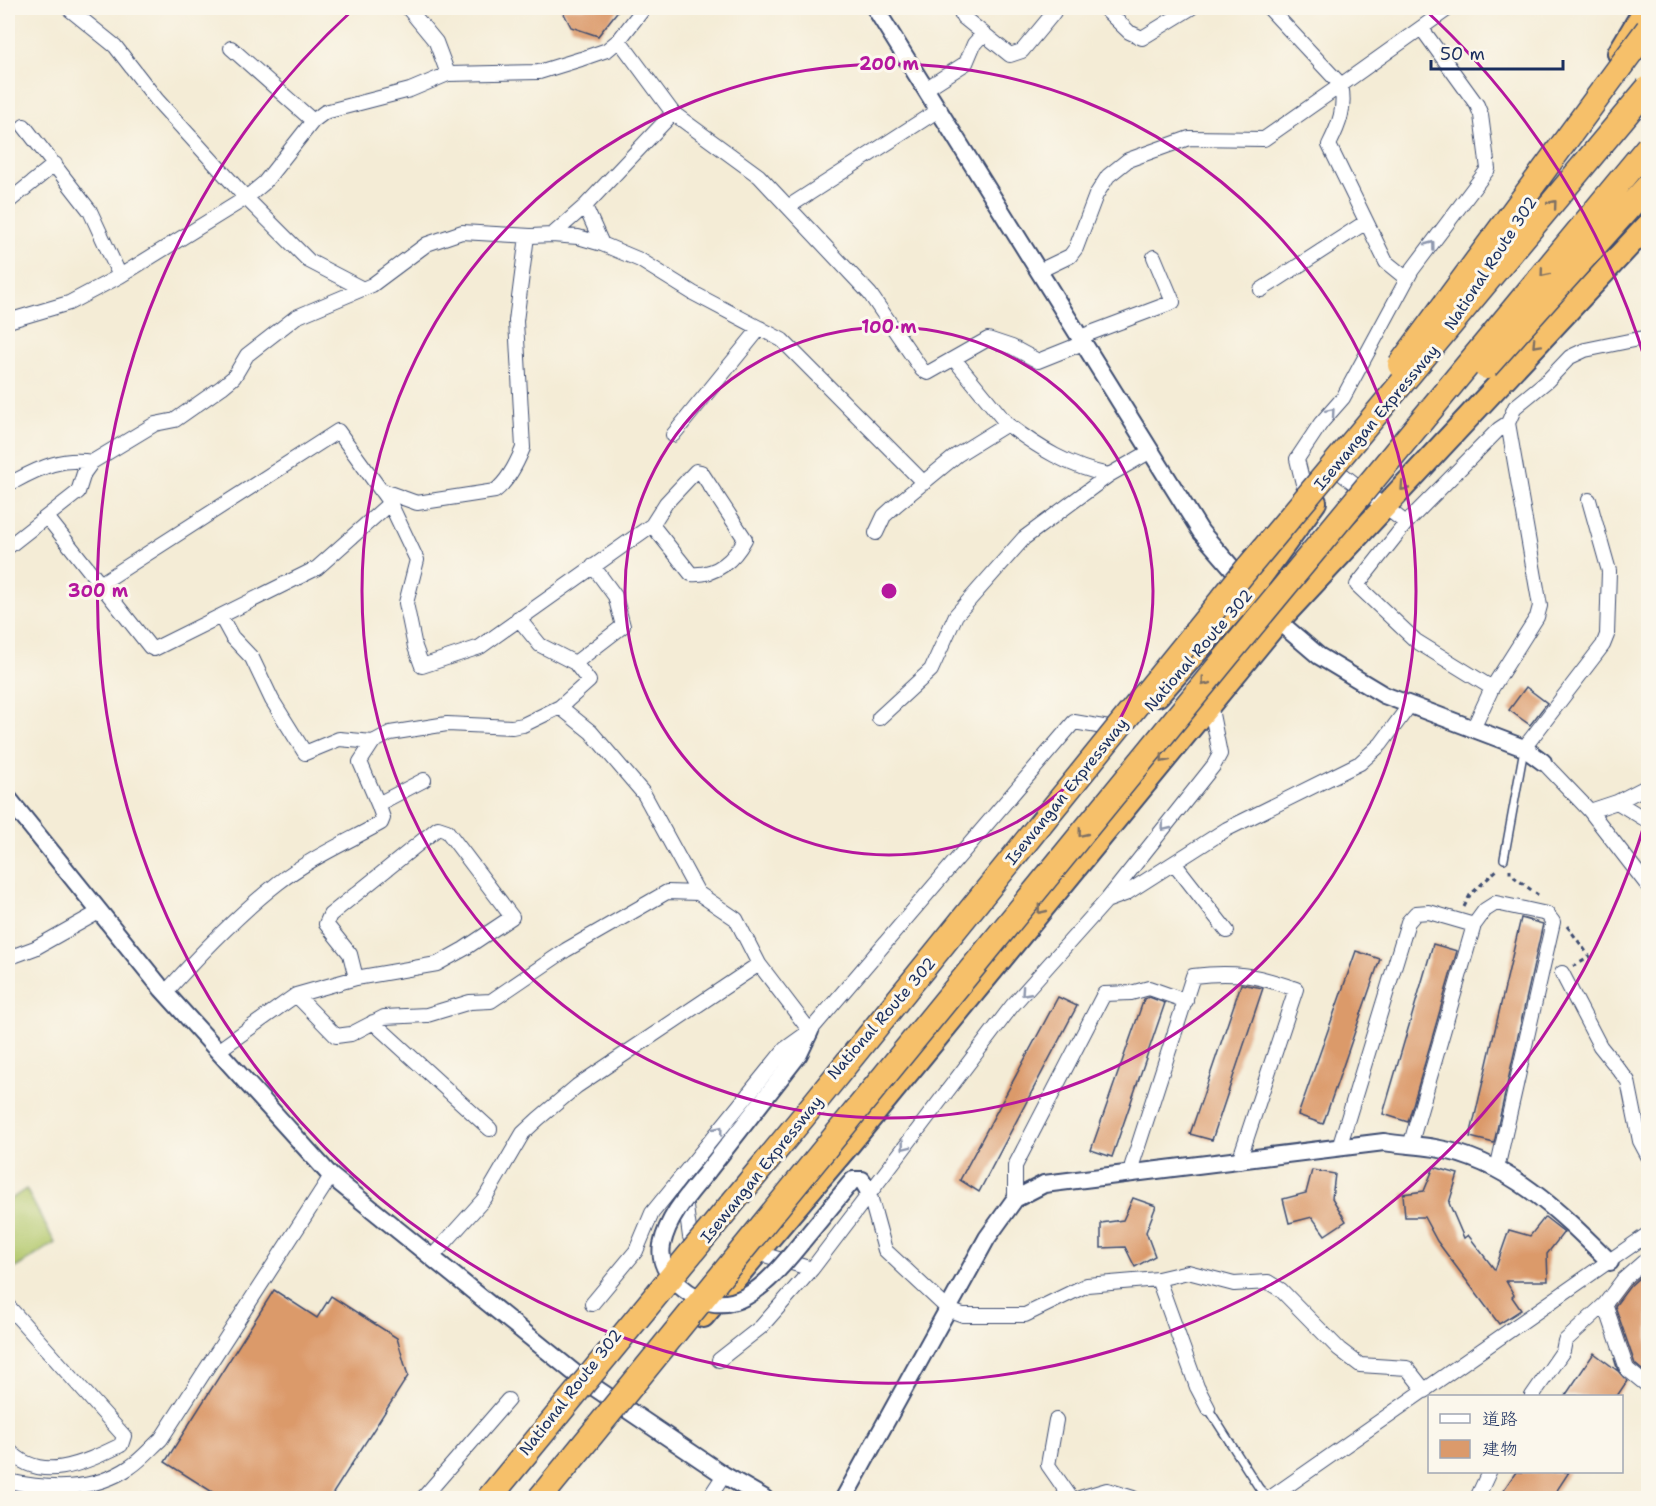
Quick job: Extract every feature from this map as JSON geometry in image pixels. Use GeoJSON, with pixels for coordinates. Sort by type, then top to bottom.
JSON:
{"type":"FeatureCollection","features":[{"type":"Feature","properties":{"kind":"highway","name":"National Route 302"},"geometry":{"type":"LineString","coordinates":[[487,1498],[582,1379],[690,1237],[1126,731],[1246,583],[1310,511],[1338,471],[1412,382],[1554,166],[1646,8]]}},
{"type":"Feature","properties":{"kind":"highway"},"geometry":{"type":"LineString","coordinates":[[1246,583],[1648,29]]}},
{"type":"Feature","properties":{"kind":"highway","name":"Isewangan Expressway"},"geometry":{"type":"LineString","coordinates":[[487,1498],[920,971],[1246,583],[1648,88]]}},
{"type":"Feature","properties":{"kind":"highway"},"geometry":{"type":"LineString","coordinates":[[540,1498],[1227,656],[1648,147]]}},
{"type":"Feature","properties":{"kind":"highway"},"geometry":{"type":"LineString","coordinates":[[1227,656],[1648,186]]}},
{"type":"Feature","properties":{"kind":"highway"},"geometry":{"type":"LineString","coordinates":[[549,1498],[758,1253],[1278,621],[1648,225]]}},
{"type":"Feature","properties":{"kind":"street"},"geometry":{"type":"LineString","coordinates":[[68,8],[115,46],[157,100],[246,198],[309,261],[361,288]]}},
{"type":"Feature","properties":{"kind":"street"},"geometry":{"type":"LineString","coordinates":[[408,8],[436,42],[448,74]]}},
{"type":"Feature","properties":{"kind":"street"},"geometry":{"type":"LineString","coordinates":[[8,321],[69,303],[120,276],[246,198],[264,183],[313,121],[325,112],[410,90],[448,74],[539,72],[607,50],[619,40],[644,8]]}},
{"type":"Feature","properties":{"kind":"street"},"geometry":{"type":"LineString","coordinates":[[875,8],[1041,270],[1081,340],[1201,532],[1278,621],[1319,656],[1372,688],[1408,706],[1524,748],[1543,762],[1590,811],[1648,886]]}},
{"type":"Feature","properties":{"kind":"street"},"geometry":{"type":"LineString","coordinates":[[959,8],[963,17],[1010,55],[1022,51],[1052,16],[1054,12],[1048,8]]}},
{"type":"Feature","properties":{"kind":"street"},"geometry":{"type":"LineString","coordinates":[[1104,8],[1129,32],[1142,38],[1191,8]]}},
{"type":"Feature","properties":{"kind":"street"},"geometry":{"type":"LineString","coordinates":[[1269,8],[1341,85],[1344,98],[1342,112],[1329,145],[1386,262],[1407,279]]}},
{"type":"Feature","properties":{"kind":"street"},"geometry":{"type":"LineString","coordinates":[[1041,270],[1070,256],[1076,248],[1084,222],[1102,185],[1108,176],[1128,160],[1189,138],[1264,139],[1449,8]]}},
{"type":"Feature","properties":{"kind":"street"},"geometry":{"type":"LineString","coordinates":[[1310,511],[1298,459],[1321,423],[1343,398],[1407,279],[1488,169],[1481,115],[1477,105],[1422,29]]}},
{"type":"Feature","properties":{"kind":"street"},"geometry":{"type":"LineString","coordinates":[[927,88],[966,63],[974,44],[983,34]]}},
{"type":"Feature","properties":{"kind":"street"},"geometry":{"type":"LineString","coordinates":[[619,40],[674,112],[759,176],[870,294],[922,370],[928,373],[988,339],[1012,347],[1038,360],[1173,302],[1154,257]]}},
{"type":"Feature","properties":{"kind":"street"},"geometry":{"type":"LineString","coordinates":[[231,48],[313,121]]}},
{"type":"Feature","properties":{"kind":"street"},"geometry":{"type":"LineString","coordinates":[[788,207],[940,109]]}},
{"type":"Feature","properties":{"kind":"street"},"geometry":{"type":"LineString","coordinates":[[552,235],[585,206],[674,112]]}},
{"type":"Feature","properties":{"kind":"street"},"geometry":{"type":"LineString","coordinates":[[24,126],[90,212],[120,276]]}},
{"type":"Feature","properties":{"kind":"street"},"geometry":{"type":"LineString","coordinates":[[8,202],[55,164]]}},
{"type":"Feature","properties":{"kind":"street"},"geometry":{"type":"LineString","coordinates":[[585,206],[602,244]]}},
{"type":"Feature","properties":{"kind":"street"},"geometry":{"type":"LineString","coordinates":[[1261,290],[1366,222]]}},
{"type":"Feature","properties":{"kind":"street"},"geometry":{"type":"LineString","coordinates":[[8,546],[78,492],[84,473],[92,462],[155,424],[175,420],[222,387],[234,377],[247,355],[296,317],[372,285],[427,244],[462,232],[578,237],[640,260],[693,293],[782,340],[924,483]]}},
{"type":"Feature","properties":{"kind":"street"},"geometry":{"type":"LineString","coordinates":[[380,489],[417,503],[495,491],[502,485],[519,459],[523,448],[516,321],[527,236]]}},
{"type":"Feature","properties":{"kind":"street"},"geometry":{"type":"LineString","coordinates":[[673,435],[760,328]]}},
{"type":"Feature","properties":{"kind":"street"},"geometry":{"type":"LineString","coordinates":[[1492,688],[1416,641],[1357,585],[1406,523],[1499,429],[1508,423],[1515,407],[1548,380],[1570,357],[1585,350],[1648,337]]}},
{"type":"Feature","properties":{"kind":"street"},"geometry":{"type":"LineString","coordinates":[[954,359],[1007,424],[1042,450],[1083,470],[1108,476]]}},
{"type":"Feature","properties":{"kind":"street"},"geometry":{"type":"LineString","coordinates":[[1473,729],[1492,688],[1537,616],[1540,606],[1508,423]]}},
{"type":"Feature","properties":{"kind":"street"},"geometry":{"type":"LineString","coordinates":[[876,533],[884,516],[957,455],[1007,424]]}},
{"type":"Feature","properties":{"kind":"street"},"geometry":{"type":"LineString","coordinates":[[100,584],[338,431],[390,503],[417,560],[406,603],[415,647],[422,666],[480,647],[652,525],[666,503],[696,471],[701,472],[744,538],[729,563],[700,575],[691,574],[652,525]]}},
{"type":"Feature","properties":{"kind":"street"},"geometry":{"type":"LineString","coordinates":[[879,718],[931,669],[956,615],[1024,538],[1108,476],[1150,451]]}},
{"type":"Feature","properties":{"kind":"street"},"geometry":{"type":"LineString","coordinates":[[8,479],[15,481],[46,465],[75,459],[92,462]]}},
{"type":"Feature","properties":{"kind":"street"},"geometry":{"type":"LineString","coordinates":[[1338,471],[1406,523]]}},
{"type":"Feature","properties":{"kind":"street"},"geometry":{"type":"LineString","coordinates":[[1524,748],[1603,645],[1607,635],[1610,571],[1589,500]]}},
{"type":"Feature","properties":{"kind":"street"},"geometry":{"type":"LineString","coordinates":[[47,517],[154,649],[317,568],[390,503]]}},
{"type":"Feature","properties":{"kind":"street"},"geometry":{"type":"LineString","coordinates":[[574,663],[623,626],[615,596],[592,566]]}},
{"type":"Feature","properties":{"kind":"street"},"geometry":{"type":"LineString","coordinates":[[221,616],[232,636],[252,658],[272,700],[305,753],[339,739],[373,741],[390,733],[431,725],[523,725],[560,707],[589,681],[574,663],[540,645],[518,618]]}},
{"type":"Feature","properties":{"kind":"street"},"geometry":{"type":"LineString","coordinates":[[719,1360],[761,1327],[812,1269],[868,1192],[1012,1006],[1106,901],[1215,765],[1220,754],[1210,704]]}},
{"type":"Feature","properties":{"kind":"street"},"geometry":{"type":"LineString","coordinates":[[1106,901],[1125,894],[1227,829],[1360,763],[1381,744],[1408,706]]}},
{"type":"Feature","properties":{"kind":"street"},"geometry":{"type":"LineString","coordinates":[[560,707],[591,732],[644,794],[698,893],[736,919],[759,964],[810,1032]]}},
{"type":"Feature","properties":{"kind":"street"},"geometry":{"type":"LineString","coordinates":[[1126,731],[1074,722],[810,1032],[799,1054],[677,1209],[666,1229],[662,1247],[662,1263],[679,1286],[708,1303],[730,1302],[759,1289],[853,1180],[862,1180],[868,1192],[885,1250],[949,1310],[963,1314],[1025,1315],[1087,1286],[1158,1279],[1188,1272],[1234,1284],[1268,1282],[1281,1290],[1339,1349],[1360,1365],[1407,1368],[1425,1392]]}},
{"type":"Feature","properties":{"kind":"street"},"geometry":{"type":"LineString","coordinates":[[166,992],[238,918],[277,884],[302,866],[381,823],[383,818],[360,762],[373,741]]}},
{"type":"Feature","properties":{"kind":"street"},"geometry":{"type":"LineString","coordinates":[[378,804],[424,780]]}},
{"type":"Feature","properties":{"kind":"street"},"geometry":{"type":"LineString","coordinates":[[1590,811],[1617,802],[1648,786]]}},
{"type":"Feature","properties":{"kind":"street"},"geometry":{"type":"LineString","coordinates":[[8,798],[166,992],[331,1176],[582,1379],[724,1475],[764,1498]]}},
{"type":"Feature","properties":{"kind":"street"},"geometry":{"type":"LineString","coordinates":[[1617,802],[1648,821]]}},
{"type":"Feature","properties":{"kind":"street"},"geometry":{"type":"LineString","coordinates":[[219,1050],[296,995],[356,978],[437,964],[464,950],[512,917],[447,831],[438,828],[330,915],[326,924],[350,954],[356,978]]}},
{"type":"Feature","properties":{"kind":"street"},"geometry":{"type":"LineString","coordinates":[[1174,863],[1227,931]]}},
{"type":"Feature","properties":{"kind":"street"},"geometry":{"type":"LineString","coordinates":[[296,995],[336,1036],[351,1034],[384,1017],[427,1016],[470,1002],[491,1001],[566,950],[667,892],[698,893]]}},
{"type":"Feature","properties":{"kind":"street"},"geometry":{"type":"LineString","coordinates":[[1410,1146],[1474,925],[1485,910],[1496,903],[1547,914],[1553,922],[1497,1169]]}},
{"type":"Feature","properties":{"kind":"street"},"geometry":{"type":"LineString","coordinates":[[8,958],[35,948],[99,912]]}},
{"type":"Feature","properties":{"kind":"street"},"geometry":{"type":"LineString","coordinates":[[1339,1148],[1408,922],[1416,913],[1429,912],[1474,925]]}},
{"type":"Feature","properties":{"kind":"street"},"geometry":{"type":"LineString","coordinates":[[431,1258],[485,1198],[523,1133],[538,1119],[577,1086],[759,964]]}},
{"type":"Feature","properties":{"kind":"street"},"geometry":{"type":"LineString","coordinates":[[1134,1173],[1132,1165],[1193,976],[1208,974],[1243,973],[1296,989],[1239,1161]]}},
{"type":"Feature","properties":{"kind":"street"},"geometry":{"type":"LineString","coordinates":[[1562,973],[1600,1046],[1628,1081],[1640,1141],[1648,1156]]}},
{"type":"Feature","properties":{"kind":"street"},"geometry":{"type":"LineString","coordinates":[[1015,1198],[1015,1166],[1104,994],[1131,993],[1149,988],[1186,1001]]}},
{"type":"Feature","properties":{"kind":"street"},"geometry":{"type":"LineString","coordinates":[[373,1022],[490,1129]]}},
{"type":"Feature","properties":{"kind":"street"},"geometry":{"type":"LineString","coordinates":[[592,1304],[636,1251],[652,1213],[682,1175],[785,1049],[810,1032]]}},
{"type":"Feature","properties":{"kind":"street"},"geometry":{"type":"LineString","coordinates":[[844,1498],[987,1238],[1015,1198],[1044,1184],[1384,1142],[1434,1148],[1472,1158],[1497,1169],[1545,1200],[1610,1262]]}},
{"type":"Feature","properties":{"kind":"street"},"geometry":{"type":"LineString","coordinates":[[682,1175],[690,1237]]}},
{"type":"Feature","properties":{"kind":"street"},"geometry":{"type":"LineString","coordinates":[[8,1481],[41,1488],[60,1489],[88,1484],[129,1467],[161,1439],[331,1176]]}},
{"type":"Feature","properties":{"kind":"street"},"geometry":{"type":"LineString","coordinates":[[1270,1498],[1425,1392],[1648,1234]]}},
{"type":"Feature","properties":{"kind":"street"},"geometry":{"type":"LineString","coordinates":[[758,1253],[812,1269]]}},
{"type":"Feature","properties":{"kind":"street"},"geometry":{"type":"LineString","coordinates":[[1533,1395],[1563,1351],[1565,1341],[1605,1304],[1623,1280],[1648,1258]]}},
{"type":"Feature","properties":{"kind":"street"},"geometry":{"type":"LineString","coordinates":[[1158,1279],[1197,1387],[1208,1408]]}},
{"type":"Feature","properties":{"kind":"street"},"geometry":{"type":"LineString","coordinates":[[1605,1304],[1627,1369],[1648,1386]]}},
{"type":"Feature","properties":{"kind":"street"},"geometry":{"type":"LineString","coordinates":[[8,1306],[124,1436],[121,1446],[84,1462],[55,1469],[19,1462],[8,1449]]}},
{"type":"Feature","properties":{"kind":"street"},"geometry":{"type":"LineString","coordinates":[[423,1498],[507,1400]]}},
{"type":"Feature","properties":{"kind":"street"},"geometry":{"type":"LineString","coordinates":[[1056,1420],[1048,1465],[1071,1498]]}},
{"type":"Feature","properties":{"kind":"street"},"geometry":{"type":"LineString","coordinates":[[1477,1498],[1489,1473]]}},
{"type":"Feature","properties":{"kind":"street"},"geometry":{"type":"LineString","coordinates":[[709,1498],[724,1475]]}},
{"type":"Feature","properties":{"kind":"street"},"geometry":{"type":"LineString","coordinates":[[1080,1498],[1107,1490],[1133,1498]]}},
{"type":"Feature","properties":{"kind":"lane"},"geometry":{"type":"LineString","coordinates":[[1504,859],[1524,748]]}},
{"type":"Feature","properties":{"kind":"lane"},"geometry":{"type":"LineString","coordinates":[[1208,1408],[1258,1488],[1270,1498]]}},
{"type":"Feature","properties":{"kind":"path"},"geometry":{"type":"LineString","coordinates":[[1458,920],[1470,896],[1499,869]]}},
{"type":"Feature","properties":{"kind":"green space"},"geometry":{"type":"Polygon","coordinates":[[[26,1189],[55,1243],[8,1273],[8,1201],[26,1189]]]}},
{"type":"Feature","properties":{"kind":"building"},"geometry":{"type":"Polygon","coordinates":[[[561,8],[620,8],[598,36],[571,27],[561,8]]]}},
{"type":"Feature","properties":{"kind":"building"},"geometry":{"type":"Polygon","coordinates":[[[1526,687],[1547,703],[1530,725],[1509,710],[1526,687]]]}},
{"type":"Feature","properties":{"kind":"building"},"geometry":{"type":"Polygon","coordinates":[[[1521,918],[1543,924],[1494,1143],[1470,1137],[1521,918]]]}},
{"type":"Feature","properties":{"kind":"building"},"geometry":{"type":"Polygon","coordinates":[[[1433,944],[1457,951],[1408,1122],[1383,1114],[1433,944]]]}},
{"type":"Feature","properties":{"kind":"building"},"geometry":{"type":"Polygon","coordinates":[[[1356,951],[1380,959],[1323,1124],[1298,1115],[1356,951]]]}},
{"type":"Feature","properties":{"kind":"building"},"geometry":{"type":"Polygon","coordinates":[[[1241,984],[1263,988],[1212,1140],[1190,1134],[1241,984]]]}},
{"type":"Feature","properties":{"kind":"building"},"geometry":{"type":"Polygon","coordinates":[[[1058,997],[1077,1006],[979,1192],[960,1180],[1058,997]]]}},
{"type":"Feature","properties":{"kind":"building"},"geometry":{"type":"Polygon","coordinates":[[[1149,997],[1165,1003],[1112,1157],[1091,1150],[1144,999],[1149,997]]]}},
{"type":"Feature","properties":{"kind":"building"},"geometry":{"type":"Polygon","coordinates":[[[1434,1167],[1458,1174],[1449,1203],[1464,1238],[1468,1235],[1495,1270],[1509,1230],[1530,1236],[1545,1217],[1564,1232],[1547,1254],[1548,1281],[1506,1281],[1514,1295],[1512,1297],[1521,1310],[1499,1324],[1437,1241],[1424,1217],[1405,1217],[1403,1194],[1424,1191],[1434,1167]]]}},
{"type":"Feature","properties":{"kind":"building"},"geometry":{"type":"Polygon","coordinates":[[[1312,1170],[1335,1174],[1332,1198],[1346,1221],[1325,1235],[1312,1217],[1289,1223],[1283,1199],[1306,1193],[1312,1170]]]}},
{"type":"Feature","properties":{"kind":"building"},"geometry":{"type":"Polygon","coordinates":[[[1133,1198],[1156,1206],[1146,1232],[1155,1256],[1135,1267],[1125,1247],[1101,1248],[1101,1223],[1123,1220],[1133,1198]]]}},
{"type":"Feature","properties":{"kind":"building"},"geometry":{"type":"Polygon","coordinates":[[[1648,1270],[1648,1375],[1635,1364],[1615,1306],[1630,1286],[1648,1270]]]}},
{"type":"Feature","properties":{"kind":"building"},"geometry":{"type":"Polygon","coordinates":[[[274,1290],[317,1318],[331,1296],[397,1338],[408,1376],[330,1498],[211,1498],[214,1493],[165,1462],[274,1290]]]}},
{"type":"Feature","properties":{"kind":"building"},"geometry":{"type":"Polygon","coordinates":[[[1594,1353],[1618,1371],[1614,1358],[1619,1372],[1627,1381],[1618,1395],[1566,1395],[1594,1353]]]}},
{"type":"Feature","properties":{"kind":"building"},"geometry":{"type":"Polygon","coordinates":[[[1515,1473],[1568,1473],[1552,1498],[1498,1498],[1515,1473]]]}}]}
